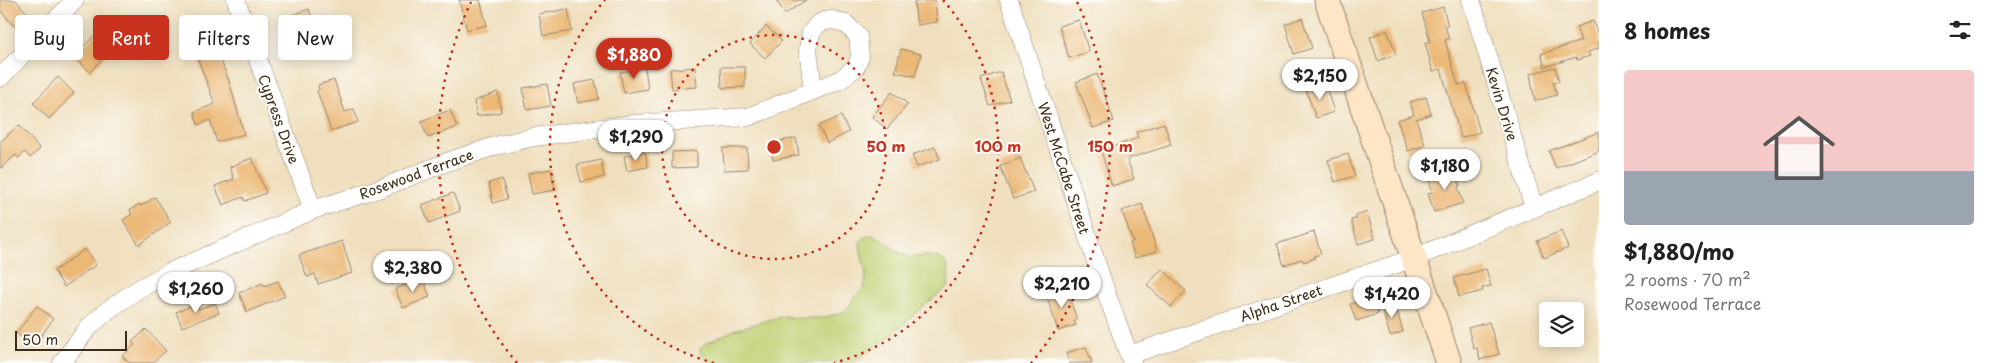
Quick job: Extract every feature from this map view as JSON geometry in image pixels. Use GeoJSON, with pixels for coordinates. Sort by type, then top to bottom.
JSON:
{"type":"FeatureCollection","features":[{"type":"Feature","properties":{"kind":"street","name":"Cypress Drive"},"geometry":{"type":"LineString","coordinates":[[236,0],[313,210]]}},
{"type":"Feature","properties":{"kind":"street","name":"West McCabe Street"},"geometry":{"type":"LineString","coordinates":[[1009,0],[1130,359]]}},
{"type":"Feature","properties":{"kind":"street"},"geometry":{"type":"LineString","coordinates":[[1327,0],[1449,363]]}},
{"type":"Feature","properties":{"kind":"street","name":"Kevin Drive"},"geometry":{"type":"LineString","coordinates":[[1470,0],[1534,208]]}},
{"type":"Feature","properties":{"kind":"street"},"geometry":{"type":"LineString","coordinates":[[0,78],[68,2]]}},
{"type":"Feature","properties":{"kind":"street","name":"Rosewood Terrace"},"geometry":{"type":"LineString","coordinates":[[62,363],[88,328],[108,310],[137,290],[170,272],[313,210],[384,187],[447,162],[534,137],[632,124],[748,117],[813,90]]}},
{"type":"Feature","properties":{"kind":"street","name":"Alpha Street"},"geometry":{"type":"LineString","coordinates":[[1130,359],[1414,258],[1599,181]]}},
{"type":"Feature","properties":{"kind":"green space"},"geometry":{"type":"Polygon","coordinates":[[[871,235],[907,256],[940,258],[948,269],[948,287],[893,334],[853,363],[709,363],[701,354],[700,348],[703,345],[734,330],[785,316],[823,318],[843,312],[864,288],[866,276],[860,242],[865,237],[871,235]]]}},
{"type":"Feature","properties":{"kind":"building"},"geometry":{"type":"Polygon","coordinates":[[[0,0],[16,0],[28,14],[15,15],[14,26],[0,10],[0,0]]]}},
{"type":"Feature","properties":{"kind":"building"},"geometry":{"type":"Polygon","coordinates":[[[459,0],[480,0],[487,25],[467,30],[459,0]]]}},
{"type":"Feature","properties":{"kind":"building"},"geometry":{"type":"Polygon","coordinates":[[[776,0],[806,0],[785,14],[776,0]]]}},
{"type":"Feature","properties":{"kind":"building"},"geometry":{"type":"Polygon","coordinates":[[[935,0],[937,22],[917,25],[914,2],[935,0]]]}},
{"type":"Feature","properties":{"kind":"building"},"geometry":{"type":"Polygon","coordinates":[[[1443,7],[1448,26],[1445,26],[1449,39],[1445,40],[1458,85],[1466,83],[1480,132],[1461,138],[1441,69],[1433,71],[1425,43],[1430,41],[1422,13],[1443,7]]]}},
{"type":"Feature","properties":{"kind":"building"},"geometry":{"type":"Polygon","coordinates":[[[309,9],[311,15],[292,15],[309,9]]]}},
{"type":"Feature","properties":{"kind":"building"},"geometry":{"type":"Polygon","coordinates":[[[568,9],[572,31],[543,36],[539,14],[568,9]]]}},
{"type":"Feature","properties":{"kind":"building"},"geometry":{"type":"Polygon","coordinates":[[[1302,18],[1312,48],[1294,54],[1285,24],[1302,18]]]}},
{"type":"Feature","properties":{"kind":"building"},"geometry":{"type":"Polygon","coordinates":[[[1079,20],[1089,52],[1069,58],[1059,26],[1079,20]]]}},
{"type":"Feature","properties":{"kind":"building"},"geometry":{"type":"Polygon","coordinates":[[[1593,21],[1599,37],[1599,48],[1588,52],[1590,56],[1577,60],[1576,57],[1545,67],[1541,54],[1581,41],[1576,27],[1593,21]]]}},
{"type":"Feature","properties":{"kind":"building"},"geometry":{"type":"Polygon","coordinates":[[[766,26],[782,41],[765,58],[750,44],[766,26]]]}},
{"type":"Feature","properties":{"kind":"building"},"geometry":{"type":"Polygon","coordinates":[[[1387,30],[1396,54],[1378,61],[1370,37],[1387,30]]]}},
{"type":"Feature","properties":{"kind":"building"},"geometry":{"type":"Polygon","coordinates":[[[93,37],[93,60],[102,60],[90,72],[78,60],[83,60],[83,47],[93,37]]]}},
{"type":"Feature","properties":{"kind":"building"},"geometry":{"type":"Polygon","coordinates":[[[901,49],[921,54],[915,76],[895,72],[901,49]]]}},
{"type":"Feature","properties":{"kind":"building"},"geometry":{"type":"Polygon","coordinates":[[[198,60],[220,60],[229,81],[244,134],[217,142],[210,120],[198,125],[194,112],[215,104],[198,60]]]}},
{"type":"Feature","properties":{"kind":"building"},"geometry":{"type":"Polygon","coordinates":[[[695,67],[697,87],[672,89],[670,69],[695,67]]]}},
{"type":"Feature","properties":{"kind":"building"},"geometry":{"type":"Polygon","coordinates":[[[721,67],[745,67],[745,87],[722,88],[721,67]]]}},
{"type":"Feature","properties":{"kind":"building"},"geometry":{"type":"Polygon","coordinates":[[[1555,67],[1559,81],[1553,82],[1557,95],[1535,101],[1530,74],[1555,67]]]}},
{"type":"Feature","properties":{"kind":"building"},"geometry":{"type":"Polygon","coordinates":[[[645,68],[648,89],[624,93],[620,72],[645,68]]]}},
{"type":"Feature","properties":{"kind":"building"},"geometry":{"type":"Polygon","coordinates":[[[1001,72],[1010,100],[990,106],[981,79],[1001,72]]]}},
{"type":"Feature","properties":{"kind":"building"},"geometry":{"type":"Polygon","coordinates":[[[1097,74],[1114,121],[1093,128],[1076,82],[1097,74]]]}},
{"type":"Feature","properties":{"kind":"building"},"geometry":{"type":"Polygon","coordinates":[[[58,77],[74,93],[49,119],[33,103],[58,77]]]}},
{"type":"Feature","properties":{"kind":"building"},"geometry":{"type":"Polygon","coordinates":[[[334,80],[345,112],[354,109],[358,122],[331,131],[317,91],[319,90],[318,85],[334,80]]]}},
{"type":"Feature","properties":{"kind":"building"},"geometry":{"type":"Polygon","coordinates":[[[595,80],[599,99],[578,103],[574,84],[595,80]]]}},
{"type":"Feature","properties":{"kind":"building"},"geometry":{"type":"Polygon","coordinates":[[[547,84],[551,106],[527,110],[523,88],[547,84]]]}},
{"type":"Feature","properties":{"kind":"building"},"geometry":{"type":"Polygon","coordinates":[[[1325,84],[1334,112],[1316,118],[1306,90],[1325,84]]]}},
{"type":"Feature","properties":{"kind":"building"},"geometry":{"type":"Polygon","coordinates":[[[498,92],[501,112],[477,116],[474,101],[498,92]]]}},
{"type":"Feature","properties":{"kind":"building"},"geometry":{"type":"Polygon","coordinates":[[[892,92],[908,104],[887,129],[872,117],[892,92]]]}},
{"type":"Feature","properties":{"kind":"building"},"geometry":{"type":"Polygon","coordinates":[[[1426,97],[1431,114],[1416,119],[1425,145],[1408,151],[1397,120],[1414,115],[1410,102],[1426,97]]]}},
{"type":"Feature","properties":{"kind":"building"},"geometry":{"type":"Polygon","coordinates":[[[450,110],[457,127],[428,138],[421,121],[450,110]]]}},
{"type":"Feature","properties":{"kind":"building"},"geometry":{"type":"Polygon","coordinates":[[[841,116],[849,132],[827,143],[819,126],[841,116]]]}},
{"type":"Feature","properties":{"kind":"building"},"geometry":{"type":"Polygon","coordinates":[[[1164,123],[1171,145],[1127,159],[1134,179],[1112,186],[1101,151],[1138,138],[1136,132],[1164,123]]]}},
{"type":"Feature","properties":{"kind":"building"},"geometry":{"type":"Polygon","coordinates":[[[19,125],[40,149],[30,158],[25,152],[18,158],[16,155],[0,169],[0,142],[19,125]]]}},
{"type":"Feature","properties":{"kind":"building"},"geometry":{"type":"Polygon","coordinates":[[[1599,132],[1599,151],[1556,168],[1549,151],[1599,132]]]}},
{"type":"Feature","properties":{"kind":"building"},"geometry":{"type":"Polygon","coordinates":[[[796,138],[799,155],[773,160],[770,143],[796,138]]]}},
{"type":"Feature","properties":{"kind":"building"},"geometry":{"type":"Polygon","coordinates":[[[935,147],[940,159],[917,167],[912,155],[935,147]]]}},
{"type":"Feature","properties":{"kind":"building"},"geometry":{"type":"Polygon","coordinates":[[[723,148],[747,148],[748,169],[724,170],[723,148]]]}},
{"type":"Feature","properties":{"kind":"building"},"geometry":{"type":"Polygon","coordinates":[[[697,151],[697,167],[672,168],[672,152],[697,151]]]}},
{"type":"Feature","properties":{"kind":"building"},"geometry":{"type":"Polygon","coordinates":[[[645,152],[648,167],[627,171],[624,156],[645,152]]]}},
{"type":"Feature","properties":{"kind":"building"},"geometry":{"type":"Polygon","coordinates":[[[1348,154],[1355,176],[1335,182],[1328,160],[1348,154]]]}},
{"type":"Feature","properties":{"kind":"building"},"geometry":{"type":"Polygon","coordinates":[[[252,158],[266,193],[245,201],[243,197],[223,205],[215,186],[234,179],[230,167],[252,158]]]}},
{"type":"Feature","properties":{"kind":"building"},"geometry":{"type":"Polygon","coordinates":[[[1020,158],[1034,192],[1013,199],[1000,166],[1020,158]]]}},
{"type":"Feature","properties":{"kind":"building"},"geometry":{"type":"Polygon","coordinates":[[[601,160],[604,177],[581,182],[577,165],[601,160]]]}},
{"type":"Feature","properties":{"kind":"building"},"geometry":{"type":"Polygon","coordinates":[[[551,169],[555,190],[532,194],[528,173],[551,169]]]}},
{"type":"Feature","properties":{"kind":"building"},"geometry":{"type":"Polygon","coordinates":[[[1449,171],[1450,174],[1456,173],[1463,203],[1434,212],[1428,193],[1433,192],[1428,178],[1449,171]]]}},
{"type":"Feature","properties":{"kind":"building"},"geometry":{"type":"Polygon","coordinates":[[[502,179],[507,199],[493,203],[489,183],[502,179]]]}},
{"type":"Feature","properties":{"kind":"building"},"geometry":{"type":"Polygon","coordinates":[[[453,193],[460,211],[429,223],[422,205],[453,193]]]}},
{"type":"Feature","properties":{"kind":"building"},"geometry":{"type":"Polygon","coordinates":[[[155,197],[171,222],[139,245],[123,220],[132,214],[130,210],[140,204],[141,206],[155,197]]]}},
{"type":"Feature","properties":{"kind":"building"},"geometry":{"type":"Polygon","coordinates":[[[1142,204],[1157,251],[1135,258],[1130,243],[1133,242],[1122,211],[1142,204]]]}},
{"type":"Feature","properties":{"kind":"building"},"geometry":{"type":"Polygon","coordinates":[[[1367,212],[1375,239],[1358,244],[1351,220],[1367,212]]]}},
{"type":"Feature","properties":{"kind":"building"},"geometry":{"type":"Polygon","coordinates":[[[1561,231],[1568,248],[1544,258],[1537,241],[1561,231]]]}},
{"type":"Feature","properties":{"kind":"building"},"geometry":{"type":"Polygon","coordinates":[[[1314,232],[1321,254],[1303,262],[1302,259],[1284,265],[1277,244],[1314,232]]]}},
{"type":"Feature","properties":{"kind":"building"},"geometry":{"type":"Polygon","coordinates":[[[342,241],[352,273],[318,284],[315,274],[307,277],[299,255],[342,241]]]}},
{"type":"Feature","properties":{"kind":"building"},"geometry":{"type":"Polygon","coordinates":[[[85,249],[96,265],[64,287],[54,271],[85,249]]]}},
{"type":"Feature","properties":{"kind":"building"},"geometry":{"type":"Polygon","coordinates":[[[1162,269],[1186,291],[1171,307],[1147,285],[1162,269]]]}},
{"type":"Feature","properties":{"kind":"building"},"geometry":{"type":"Polygon","coordinates":[[[1486,269],[1491,286],[1482,288],[1483,291],[1459,297],[1454,278],[1486,269]]]}},
{"type":"Feature","properties":{"kind":"building"},"geometry":{"type":"Polygon","coordinates":[[[423,278],[430,297],[403,308],[395,289],[423,278]]]}},
{"type":"Feature","properties":{"kind":"building"},"geometry":{"type":"Polygon","coordinates":[[[278,281],[285,296],[247,312],[239,293],[263,283],[264,286],[278,281]]]}},
{"type":"Feature","properties":{"kind":"building"},"geometry":{"type":"Polygon","coordinates":[[[1066,288],[1077,320],[1074,321],[1076,325],[1058,331],[1046,294],[1066,288]]]}},
{"type":"Feature","properties":{"kind":"building"},"geometry":{"type":"Polygon","coordinates":[[[1373,297],[1378,314],[1356,321],[1350,304],[1373,297]]]}},
{"type":"Feature","properties":{"kind":"building"},"geometry":{"type":"Polygon","coordinates":[[[1394,301],[1403,332],[1390,336],[1381,305],[1394,301]]]}},
{"type":"Feature","properties":{"kind":"building"},"geometry":{"type":"Polygon","coordinates":[[[215,303],[219,313],[182,327],[176,312],[197,304],[199,309],[215,303]]]}},
{"type":"Feature","properties":{"kind":"building"},"geometry":{"type":"Polygon","coordinates":[[[37,306],[53,319],[34,346],[16,333],[37,306]]]}},
{"type":"Feature","properties":{"kind":"building"},"geometry":{"type":"Polygon","coordinates":[[[1489,322],[1499,354],[1480,360],[1477,348],[1474,349],[1468,328],[1489,322]]]}},
{"type":"Feature","properties":{"kind":"building"},"geometry":{"type":"Polygon","coordinates":[[[146,329],[166,351],[152,363],[129,363],[122,356],[135,345],[132,342],[146,329]]]}},
{"type":"Feature","properties":{"kind":"building"},"geometry":{"type":"Polygon","coordinates":[[[1086,347],[1092,363],[1069,363],[1066,353],[1086,347]]]}}]}
